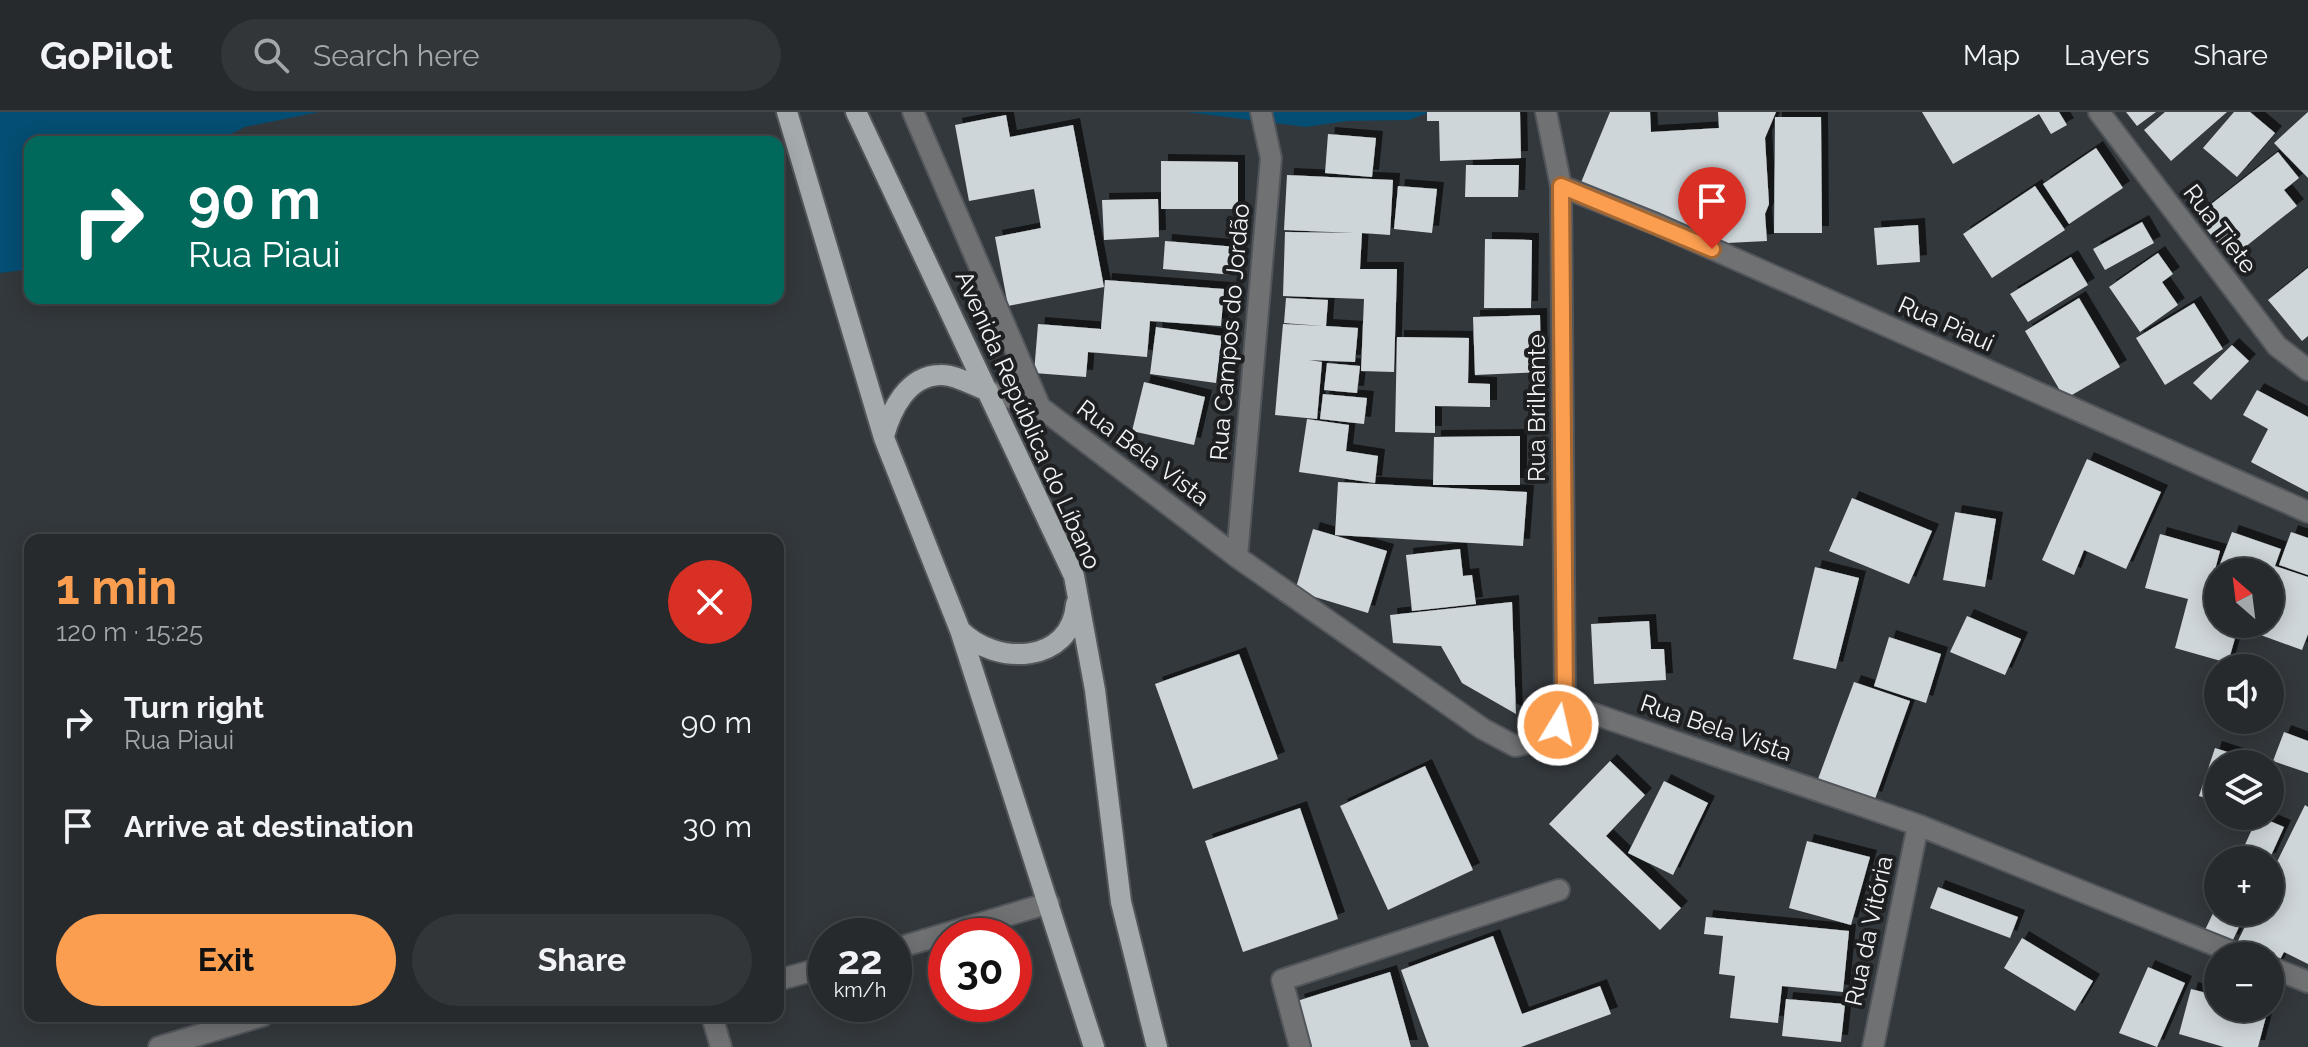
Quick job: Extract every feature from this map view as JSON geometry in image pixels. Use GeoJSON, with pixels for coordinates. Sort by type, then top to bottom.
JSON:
{"type":"FeatureCollection","features":[{"type":"Feature","properties":{"kind":"main road"},"geometry":{"type":"LineString","coordinates":[[787,112],[884,438],[960,630],[1094,1047]]}},
{"type":"Feature","properties":{"kind":"main road","name":"Avenida República do Líbano"},"geometry":{"type":"LineString","coordinates":[[856,112],[1074,576],[1095,690],[1121,902],[1157,1047]]}},
{"type":"Feature","properties":{"kind":"main road"},"geometry":{"type":"LineString","coordinates":[[884,438],[897,402],[928,378],[941,375],[988,391]]}},
{"type":"Feature","properties":{"kind":"main road"},"geometry":{"type":"LineString","coordinates":[[960,630],[973,642],[997,654],[1035,652],[1055,642],[1074,622],[1077,606],[1074,576]]}},
{"type":"Feature","properties":{"kind":"street"},"geometry":{"type":"LineString","coordinates":[[913,112],[1040,407]]}},
{"type":"Feature","properties":{"kind":"street","name":"Rua Campos do Jordão"},"geometry":{"type":"LineString","coordinates":[[1237,557],[1271,158],[1261,112]]}},
{"type":"Feature","properties":{"kind":"street","name":"Rua Brilhante"},"geometry":{"type":"LineString","coordinates":[[1546,112],[1561,186],[1565,704]]}},
{"type":"Feature","properties":{"kind":"street","name":"Rua Tiete"},"geometry":{"type":"LineString","coordinates":[[2099,112],[2277,346],[2308,370]]}},
{"type":"Feature","properties":{"kind":"street","name":"Rua Piaui"},"geometry":{"type":"LineString","coordinates":[[1561,186],[1656,224],[2308,512]]}},
{"type":"Feature","properties":{"kind":"street","name":"Rua Bela Vista"},"geometry":{"type":"LineString","coordinates":[[988,391],[1040,407],[1237,557],[1483,729],[1515,746],[1543,740],[1558,725],[1565,704],[1918,825],[2207,942]]}},
{"type":"Feature","properties":{"kind":"street","name":"Rua da Vitória"},"geometry":{"type":"LineString","coordinates":[[1873,1047],[1918,825]]}},
{"type":"Feature","properties":{"kind":"street"},"geometry":{"type":"LineString","coordinates":[[1300,1047],[1282,980],[1559,890]]}},
{"type":"Feature","properties":{"kind":"street"},"geometry":{"type":"LineString","coordinates":[[912,944],[1049,903]]}},
{"type":"Feature","properties":{"kind":"street"},"geometry":{"type":"LineString","coordinates":[[784,978],[808,972]]}},
{"type":"Feature","properties":{"kind":"street"},"geometry":{"type":"LineString","coordinates":[[2284,973],[2308,982]]}},
{"type":"Feature","properties":{"kind":"street"},"geometry":{"type":"LineString","coordinates":[[159,1047],[242,1022]]}},
{"type":"Feature","properties":{"kind":"street"},"geometry":{"type":"LineString","coordinates":[[714,1022],[721,1047]]}},
{"type":"Feature","properties":{"kind":"shaded area"},"geometry":{"type":"Polygon","coordinates":[[[0,112],[319,112],[245,127],[227,136],[24,136],[24,270],[0,273],[0,112]]]}},
{"type":"Feature","properties":{"kind":"shaded area"},"geometry":{"type":"Polygon","coordinates":[[[1187,112],[1430,112],[1409,120],[1347,121],[1306,127],[1187,112]]]}},
{"type":"Feature","properties":{"kind":"building"},"geometry":{"type":"Polygon","coordinates":[[[1427,112],[1520,112],[1521,158],[1440,161],[1439,121],[1427,121],[1427,112]]]}},
{"type":"Feature","properties":{"kind":"building"},"geometry":{"type":"Polygon","coordinates":[[[1610,112],[1650,112],[1651,132],[1719,128],[1718,112],[1776,112],[1765,138],[1769,204],[1765,214],[1767,241],[1727,243],[1580,185],[1610,112]]]}},
{"type":"Feature","properties":{"kind":"building"},"geometry":{"type":"Polygon","coordinates":[[[1922,112],[2059,112],[2067,125],[2051,134],[2039,114],[1953,164],[1922,112]]]}},
{"type":"Feature","properties":{"kind":"building"},"geometry":{"type":"Polygon","coordinates":[[[2126,112],[2156,112],[2137,126],[2126,112]]]}},
{"type":"Feature","properties":{"kind":"building"},"geometry":{"type":"Polygon","coordinates":[[[2165,112],[2227,112],[2171,161],[2144,130],[2165,112]]]}},
{"type":"Feature","properties":{"kind":"building"},"geometry":{"type":"Polygon","coordinates":[[[2234,112],[2250,112],[2275,133],[2237,177],[2203,148],[2234,112]]]}},
{"type":"Feature","properties":{"kind":"building"},"geometry":{"type":"Polygon","coordinates":[[[2308,112],[2308,178],[2274,143],[2308,112]]]}},
{"type":"Feature","properties":{"kind":"building"},"geometry":{"type":"Polygon","coordinates":[[[1006,115],[1010,137],[1073,125],[1104,287],[1008,306],[995,237],[1041,228],[1034,189],[969,201],[955,125],[1006,115]]]}},
{"type":"Feature","properties":{"kind":"building"},"geometry":{"type":"Polygon","coordinates":[[[1775,117],[1821,117],[1822,233],[1774,233],[1775,117]]]}},
{"type":"Feature","properties":{"kind":"building"},"geometry":{"type":"Polygon","coordinates":[[[1328,134],[1376,138],[1372,177],[1325,173],[1328,134]]]}},
{"type":"Feature","properties":{"kind":"building"},"geometry":{"type":"Polygon","coordinates":[[[2096,148],[2123,188],[2069,224],[2043,184],[2096,148]]]}},
{"type":"Feature","properties":{"kind":"building"},"geometry":{"type":"Polygon","coordinates":[[[2278,152],[2299,178],[2284,190],[2297,206],[2230,259],[2196,216],[2278,152]]]}},
{"type":"Feature","properties":{"kind":"building"},"geometry":{"type":"Polygon","coordinates":[[[1161,161],[1238,162],[1238,209],[1161,209],[1161,161]]]}},
{"type":"Feature","properties":{"kind":"building"},"geometry":{"type":"Polygon","coordinates":[[[1466,165],[1519,165],[1518,197],[1465,197],[1466,165]]]}},
{"type":"Feature","properties":{"kind":"building"},"geometry":{"type":"Polygon","coordinates":[[[1287,175],[1393,180],[1390,235],[1362,233],[1360,269],[1397,269],[1394,372],[1361,371],[1364,299],[1283,296],[1285,232],[1355,233],[1284,230],[1287,175]]]}},
{"type":"Feature","properties":{"kind":"building"},"geometry":{"type":"Polygon","coordinates":[[[1398,186],[1437,189],[1432,233],[1394,229],[1398,186]]]}},
{"type":"Feature","properties":{"kind":"building"},"geometry":{"type":"Polygon","coordinates":[[[2035,186],[2065,230],[1992,278],[1963,234],[2035,186]]]}},
{"type":"Feature","properties":{"kind":"building"},"geometry":{"type":"Polygon","coordinates":[[[1158,199],[1159,237],[1104,240],[1102,200],[1158,199]]]}},
{"type":"Feature","properties":{"kind":"building"},"geometry":{"type":"Polygon","coordinates":[[[2142,222],[2154,243],[2105,270],[2093,249],[2142,222]]]}},
{"type":"Feature","properties":{"kind":"building"},"geometry":{"type":"Polygon","coordinates":[[[1918,225],[1920,262],[1877,265],[1874,228],[1918,225]]]}},
{"type":"Feature","properties":{"kind":"building"},"geometry":{"type":"Polygon","coordinates":[[[1485,239],[1532,240],[1531,308],[1484,308],[1485,239]]]}},
{"type":"Feature","properties":{"kind":"building"},"geometry":{"type":"Polygon","coordinates":[[[1165,241],[1237,247],[1234,275],[1163,269],[1165,241]]]}},
{"type":"Feature","properties":{"kind":"building"},"geometry":{"type":"Polygon","coordinates":[[[2158,253],[2173,274],[2162,282],[2178,305],[2140,332],[2109,287],[2158,253]]]}},
{"type":"Feature","properties":{"kind":"building"},"geometry":{"type":"Polygon","coordinates":[[[2071,257],[2088,285],[2028,322],[2010,294],[2071,257]]]}},
{"type":"Feature","properties":{"kind":"building"},"geometry":{"type":"Polygon","coordinates":[[[2308,268],[2308,336],[2302,341],[2268,300],[2308,268]]]}},
{"type":"Feature","properties":{"kind":"building"},"geometry":{"type":"Polygon","coordinates":[[[1105,280],[1224,289],[1221,326],[1150,321],[1147,357],[1088,352],[1086,377],[1034,373],[1038,324],[1101,329],[1105,280]]]}},
{"type":"Feature","properties":{"kind":"building"},"geometry":{"type":"Polygon","coordinates":[[[1286,298],[1328,300],[1326,326],[1358,328],[1355,362],[1309,360],[1322,362],[1317,419],[1275,415],[1283,324],[1323,326],[1284,323],[1286,298]]]}},
{"type":"Feature","properties":{"kind":"building"},"geometry":{"type":"Polygon","coordinates":[[[2079,298],[2120,367],[2065,399],[2025,331],[2079,298]]]}},
{"type":"Feature","properties":{"kind":"building"},"geometry":{"type":"Polygon","coordinates":[[[2194,303],[2223,349],[2165,385],[2136,338],[2194,303]]]}},
{"type":"Feature","properties":{"kind":"building"},"geometry":{"type":"Polygon","coordinates":[[[1540,315],[1541,372],[1475,375],[1473,317],[1540,315]]]}},
{"type":"Feature","properties":{"kind":"building"},"geometry":{"type":"Polygon","coordinates":[[[1156,327],[1222,336],[1216,383],[1150,374],[1156,327]]]}},
{"type":"Feature","properties":{"kind":"building"},"geometry":{"type":"Polygon","coordinates":[[[1397,337],[1469,338],[1468,383],[1490,384],[1490,407],[1435,406],[1435,433],[1395,432],[1397,337]]]}},
{"type":"Feature","properties":{"kind":"building"},"geometry":{"type":"Polygon","coordinates":[[[2232,345],[2249,361],[2211,400],[2193,383],[2232,345]]]}},
{"type":"Feature","properties":{"kind":"building"},"geometry":{"type":"Polygon","coordinates":[[[1327,363],[1360,366],[1357,393],[1324,390],[1327,363]]]}},
{"type":"Feature","properties":{"kind":"building"},"geometry":{"type":"Polygon","coordinates":[[[1144,382],[1205,397],[1194,445],[1132,431],[1144,382]]]}},
{"type":"Feature","properties":{"kind":"building"},"geometry":{"type":"Polygon","coordinates":[[[2257,390],[2308,417],[2308,492],[2251,462],[2268,429],[2243,415],[2257,390]]]}},
{"type":"Feature","properties":{"kind":"building"},"geometry":{"type":"Polygon","coordinates":[[[1323,394],[1367,398],[1364,424],[1320,419],[1323,394]]]}},
{"type":"Feature","properties":{"kind":"building"},"geometry":{"type":"Polygon","coordinates":[[[1307,419],[1349,425],[1346,451],[1378,456],[1375,483],[1299,472],[1307,419]]]}},
{"type":"Feature","properties":{"kind":"building"},"geometry":{"type":"Polygon","coordinates":[[[1520,436],[1520,485],[1433,485],[1434,437],[1520,436]]]}},
{"type":"Feature","properties":{"kind":"building"},"geometry":{"type":"Polygon","coordinates":[[[2087,459],[2161,492],[2126,569],[2084,550],[2074,575],[2042,560],[2087,459]]]}},
{"type":"Feature","properties":{"kind":"building"},"geometry":{"type":"Polygon","coordinates":[[[1338,482],[1527,492],[1523,546],[1335,535],[1338,482]]]}},
{"type":"Feature","properties":{"kind":"building"},"geometry":{"type":"Polygon","coordinates":[[[1852,498],[1932,531],[1909,584],[1829,551],[1852,498]]]}},
{"type":"Feature","properties":{"kind":"building"},"geometry":{"type":"Polygon","coordinates":[[[1955,512],[1996,519],[1985,587],[1943,580],[1955,512]]]}},
{"type":"Feature","properties":{"kind":"building"},"geometry":{"type":"Polygon","coordinates":[[[1313,529],[1387,551],[1368,613],[1295,591],[1313,529]]]}},
{"type":"Feature","properties":{"kind":"building"},"geometry":{"type":"Polygon","coordinates":[[[2232,532],[2281,549],[2278,558],[2222,558],[2232,532]]]}},
{"type":"Feature","properties":{"kind":"building"},"geometry":{"type":"Polygon","coordinates":[[[2291,532],[2308,538],[2308,575],[2284,567],[2282,558],[2291,532]]]}},
{"type":"Feature","properties":{"kind":"building"},"geometry":{"type":"Polygon","coordinates":[[[2160,534],[2220,551],[2218,558],[2204,558],[2204,638],[2235,638],[2231,654],[2204,656],[2175,648],[2188,599],[2145,588],[2160,534]]]}},
{"type":"Feature","properties":{"kind":"building"},"geometry":{"type":"Polygon","coordinates":[[[1460,549],[1463,576],[1472,575],[1476,604],[1412,611],[1406,555],[1460,549]]]}},
{"type":"Feature","properties":{"kind":"building"},"geometry":{"type":"Polygon","coordinates":[[[1815,567],[1859,578],[1836,669],[1793,659],[1815,567]]]}},
{"type":"Feature","properties":{"kind":"building"},"geometry":{"type":"Polygon","coordinates":[[[2284,569],[2308,577],[2308,634],[2302,650],[2269,638],[2284,638],[2284,569]]]}},
{"type":"Feature","properties":{"kind":"building"},"geometry":{"type":"Polygon","coordinates":[[[1512,602],[1516,714],[1462,683],[1441,646],[1393,643],[1390,615],[1512,602]]]}},
{"type":"Feature","properties":{"kind":"building"},"geometry":{"type":"Polygon","coordinates":[[[1967,616],[2021,639],[2005,675],[1950,652],[1967,616]]]}},
{"type":"Feature","properties":{"kind":"building"},"geometry":{"type":"Polygon","coordinates":[[[1649,621],[1651,649],[1664,649],[1666,680],[1594,684],[1591,624],[1649,621]]]}},
{"type":"Feature","properties":{"kind":"building"},"geometry":{"type":"Polygon","coordinates":[[[1889,637],[1941,654],[1926,703],[1874,686],[1889,637]]]}},
{"type":"Feature","properties":{"kind":"building"},"geometry":{"type":"Polygon","coordinates":[[[1239,654],[1278,759],[1193,789],[1155,684],[1239,654]]]}},
{"type":"Feature","properties":{"kind":"building"},"geometry":{"type":"Polygon","coordinates":[[[1854,682],[1910,701],[1875,799],[1818,779],[1854,682]]]}},
{"type":"Feature","properties":{"kind":"building"},"geometry":{"type":"Polygon","coordinates":[[[2284,732],[2308,741],[2308,773],[2284,765],[2284,750],[2277,750],[2284,732]]]}},
{"type":"Feature","properties":{"kind":"building"},"geometry":{"type":"Polygon","coordinates":[[[1610,761],[1645,795],[1606,836],[1681,908],[1660,930],[1549,824],[1610,761]]]}},
{"type":"Feature","properties":{"kind":"building"},"geometry":{"type":"Polygon","coordinates":[[[1425,766],[1473,870],[1388,910],[1340,806],[1425,766]]]}},
{"type":"Feature","properties":{"kind":"building"},"geometry":{"type":"Polygon","coordinates":[[[1664,781],[1708,803],[1673,875],[1628,853],[1664,781]]]}},
{"type":"Feature","properties":{"kind":"building"},"geometry":{"type":"Polygon","coordinates":[[[2204,781],[2204,798],[2199,796],[2204,781]]]}},
{"type":"Feature","properties":{"kind":"building"},"geometry":{"type":"Polygon","coordinates":[[[2305,805],[2308,807],[2308,964],[2284,952],[2284,942],[2237,942],[2245,926],[2284,926],[2284,848],[2305,805]]]}},
{"type":"Feature","properties":{"kind":"building"},"geometry":{"type":"Polygon","coordinates":[[[1300,808],[1338,919],[1243,952],[1205,841],[1300,808]]]}},
{"type":"Feature","properties":{"kind":"building"},"geometry":{"type":"Polygon","coordinates":[[[2252,830],[2283,830],[2275,846],[2244,846],[2252,830]]]}},
{"type":"Feature","properties":{"kind":"building"},"geometry":{"type":"Polygon","coordinates":[[[1807,841],[1870,857],[1851,925],[1789,908],[1807,841]]]}},
{"type":"Feature","properties":{"kind":"building"},"geometry":{"type":"Polygon","coordinates":[[[1938,887],[2018,917],[2010,938],[1930,908],[1938,887]]]}},
{"type":"Feature","properties":{"kind":"building"},"geometry":{"type":"Polygon","coordinates":[[[1706,917],[1849,931],[1843,992],[1782,986],[1778,1023],[1730,1018],[1735,976],[1719,974],[1723,936],[1704,934],[1706,917]]]}},
{"type":"Feature","properties":{"kind":"building"},"geometry":{"type":"Polygon","coordinates":[[[2207,926],[2239,926],[2232,942],[2205,930],[2207,926]]]}},
{"type":"Feature","properties":{"kind":"building"},"geometry":{"type":"Polygon","coordinates":[[[1493,936],[1522,1014],[1600,986],[1611,1014],[1521,1047],[1429,1047],[1401,970],[1493,936]]]}},
{"type":"Feature","properties":{"kind":"building"},"geometry":{"type":"Polygon","coordinates":[[[2022,938],[2093,981],[2075,1011],[2004,968],[2022,938]]]}},
{"type":"Feature","properties":{"kind":"building"},"geometry":{"type":"Polygon","coordinates":[[[2148,967],[2185,983],[2157,1047],[2119,1033],[2148,967]]]}},
{"type":"Feature","properties":{"kind":"building"},"geometry":{"type":"Polygon","coordinates":[[[1390,972],[1411,1047],[1311,1047],[1297,1001],[1390,972]]]}},
{"type":"Feature","properties":{"kind":"building"},"geometry":{"type":"Polygon","coordinates":[[[2191,989],[2204,992],[2204,1022],[2265,1022],[2258,1047],[2224,1047],[2179,1034],[2191,989]]]}},
{"type":"Feature","properties":{"kind":"building"},"geometry":{"type":"Polygon","coordinates":[[[1786,999],[1845,1004],[1841,1042],[1782,1036],[1786,999]]]}},
{"type":"Feature","properties":{"kind":"route"},"geometry":{"type":"LineString","coordinates":[[1558,725],[1565,704],[1561,186],[1712,249]]}}]}
